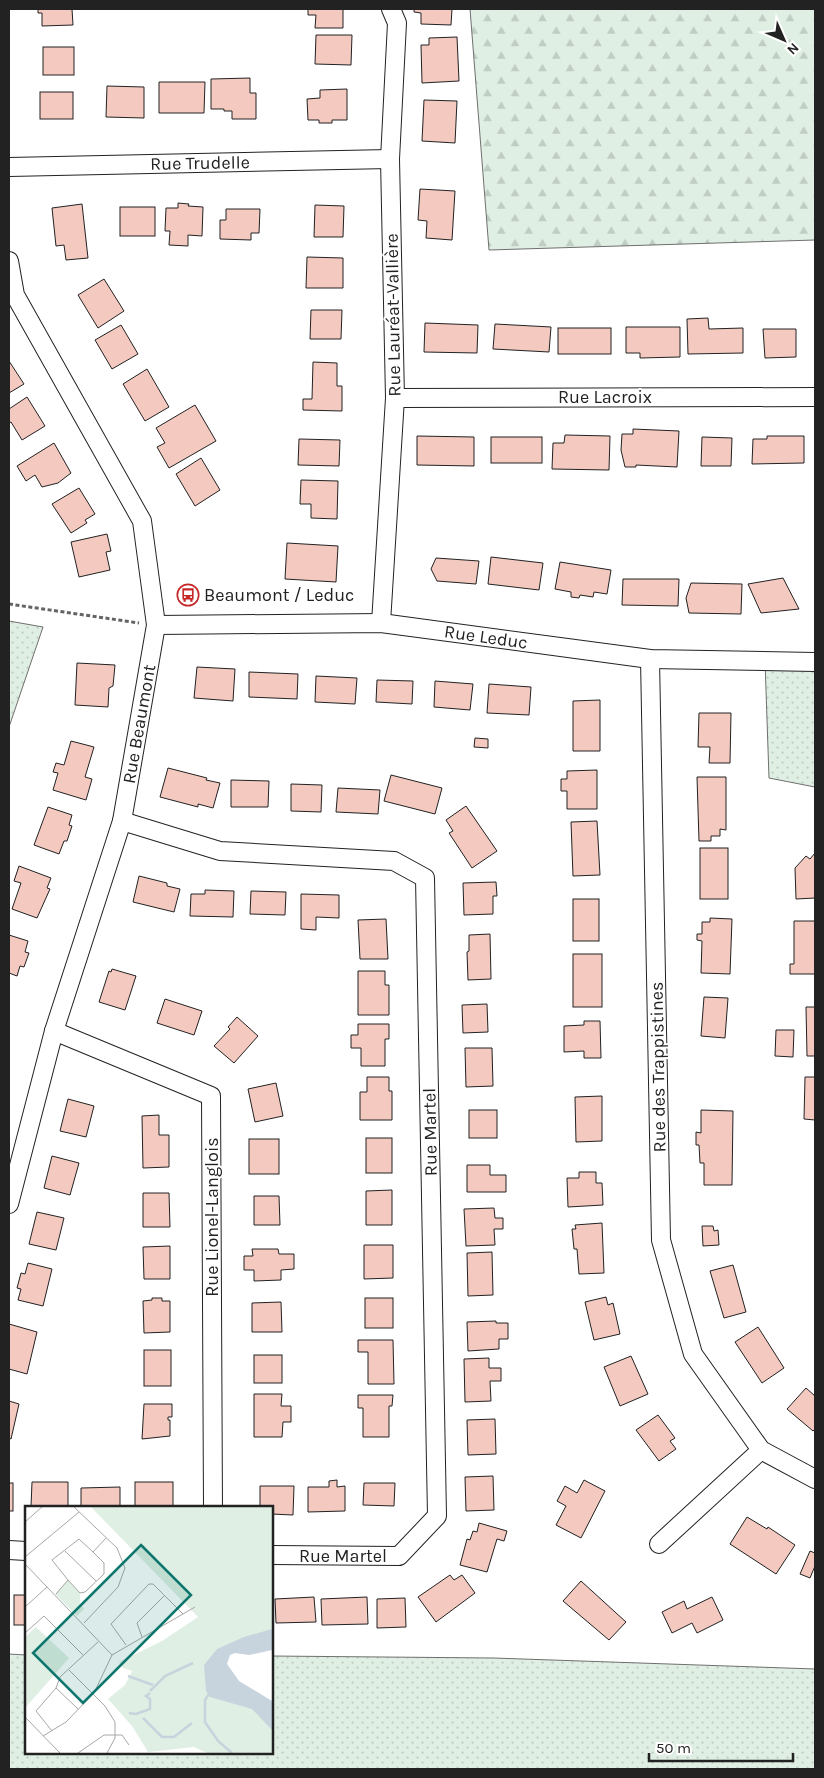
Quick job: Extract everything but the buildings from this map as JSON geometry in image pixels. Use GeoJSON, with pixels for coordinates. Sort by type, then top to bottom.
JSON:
{"type":"FeatureCollection","features":[{"type":"Feature","properties":{"kind":"street","name":"Rue Lauréat-Vallière"},"geometry":{"type":"LineString","coordinates":[[381,623],[395,398],[390,160],[397,23],[391,9]]}},
{"type":"Feature","properties":{"kind":"street","name":"Rue Trudelle"},"geometry":{"type":"LineString","coordinates":[[9,167],[390,160]]}},
{"type":"Feature","properties":{"kind":"street","name":"Rue Beaumont"},"geometry":{"type":"LineString","coordinates":[[9,262],[15,295],[142,521],[156,625],[122,821],[54,1031],[9,1204]]}},
{"type":"Feature","properties":{"kind":"street","name":"Rue Lacroix"},"geometry":{"type":"LineString","coordinates":[[395,398],[815,397]]}},
{"type":"Feature","properties":{"kind":"street","name":"Rue Leduc"},"geometry":{"type":"LineString","coordinates":[[156,625],[381,623],[650,659],[815,662]]}},
{"type":"Feature","properties":{"kind":"street","name":"Rue des Trappistines"},"geometry":{"type":"LineString","coordinates":[[650,659],[661,1240],[693,1354],[761,1450],[815,1479]]}},
{"type":"Feature","properties":{"kind":"street","name":"Rue Martel"},"geometry":{"type":"LineString","coordinates":[[122,821],[220,851],[394,861],[425,878],[437,1516],[399,1556],[272,1555]]}},
{"type":"Feature","properties":{"kind":"street","name":"Rue Lionel-Langlois"},"geometry":{"type":"LineString","coordinates":[[54,1031],[211,1096],[213,1506]]}},
{"type":"Feature","properties":{"kind":"street"},"geometry":{"type":"LineString","coordinates":[[659,1544],[761,1450]]}},
{"type":"Feature","properties":{"kind":"street"},"geometry":{"type":"LineString","coordinates":[[9,1550],[25,1551]]}},
{"type":"Feature","properties":{"kind":"path"},"geometry":{"type":"LineString","coordinates":[[9,604],[156,625]]}},
{"type":"Feature","properties":{"kind":"green space"},"geometry":{"type":"Polygon","coordinates":[[[470,9],[815,9],[815,240],[489,250],[470,9]]]}},
{"type":"Feature","properties":{"kind":"green space"},"geometry":{"type":"Polygon","coordinates":[[[9,621],[43,627],[9,727],[9,621]]]}},
{"type":"Feature","properties":{"kind":"green space"},"geometry":{"type":"Polygon","coordinates":[[[765,661],[815,662],[815,787],[769,778],[765,661]]]}},
{"type":"Feature","properties":{"kind":"green space"},"geometry":{"type":"Polygon","coordinates":[[[9,1654],[25,1655],[25,1753],[272,1753],[272,1656],[493,1658],[815,1669],[815,1769],[9,1769],[9,1654]]]}},
{"type":"Feature","properties":{"kind":"place","name":"Beaumont / Leduc"},"geometry":{"type":"Point","coordinates":[188,595]}}]}
